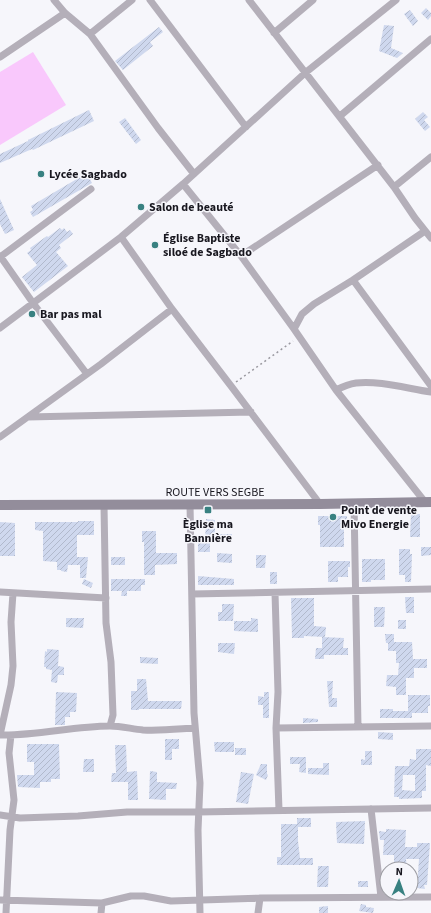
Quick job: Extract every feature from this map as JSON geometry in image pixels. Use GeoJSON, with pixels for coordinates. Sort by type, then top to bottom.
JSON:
{"type":"FeatureCollection","features":[{"type":"Feature","properties":{"kind":"main road","name":"ROUTE VERS SEGBE"},"geometry":{"type":"LineString","coordinates":[[0,505],[320,504],[428,502]]}},
{"type":"Feature","properties":{"kind":"street"},"geometry":{"type":"LineString","coordinates":[[54,0],[65,13],[90,34],[158,128],[194,174]]}},
{"type":"Feature","properties":{"kind":"street"},"geometry":{"type":"LineString","coordinates":[[90,34],[132,0]]}},
{"type":"Feature","properties":{"kind":"street"},"geometry":{"type":"LineString","coordinates":[[150,0],[246,127]]}},
{"type":"Feature","properties":{"kind":"street"},"geometry":{"type":"LineString","coordinates":[[249,0],[378,165],[431,238]]}},
{"type":"Feature","properties":{"kind":"street"},"geometry":{"type":"LineString","coordinates":[[274,33],[313,0]]}},
{"type":"Feature","properties":{"kind":"street"},"geometry":{"type":"LineString","coordinates":[[0,328],[121,238],[306,73],[396,0]]}},
{"type":"Feature","properties":{"kind":"street"},"geometry":{"type":"LineString","coordinates":[[0,57],[65,13]]}},
{"type":"Feature","properties":{"kind":"street"},"geometry":{"type":"LineString","coordinates":[[340,116],[431,39]]}},
{"type":"Feature","properties":{"kind":"street"},"geometry":{"type":"LineString","coordinates":[[394,187],[431,157]]}},
{"type":"Feature","properties":{"kind":"street"},"geometry":{"type":"LineString","coordinates":[[241,256],[378,165]]}},
{"type":"Feature","properties":{"kind":"street"},"geometry":{"type":"LineString","coordinates":[[183,184],[241,256],[336,390],[428,502]]}},
{"type":"Feature","properties":{"kind":"street"},"geometry":{"type":"LineString","coordinates":[[87,374],[33,303],[0,256],[91,189]]}},
{"type":"Feature","properties":{"kind":"street"},"geometry":{"type":"LineString","coordinates":[[294,330],[302,314],[314,304],[353,280],[425,231]]}},
{"type":"Feature","properties":{"kind":"street"},"geometry":{"type":"LineString","coordinates":[[121,238],[172,309],[320,504]]}},
{"type":"Feature","properties":{"kind":"street"},"geometry":{"type":"LineString","coordinates":[[353,280],[431,386]]}},
{"type":"Feature","properties":{"kind":"street"},"geometry":{"type":"LineString","coordinates":[[0,437],[87,374],[172,309]]}},
{"type":"Feature","properties":{"kind":"street"},"geometry":{"type":"LineString","coordinates":[[336,390],[356,383],[372,383],[431,392]]}},
{"type":"Feature","properties":{"kind":"street"},"geometry":{"type":"LineString","coordinates":[[28,417],[251,412]]}},
{"type":"Feature","properties":{"kind":"street"},"geometry":{"type":"LineString","coordinates":[[354,503],[358,727]]}},
{"type":"Feature","properties":{"kind":"street"},"geometry":{"type":"LineString","coordinates":[[190,504],[195,728],[200,783],[198,812],[200,913]]}},
{"type":"Feature","properties":{"kind":"street"},"geometry":{"type":"LineString","coordinates":[[104,505],[106,623],[111,662],[113,714],[110,726]]}},
{"type":"Feature","properties":{"kind":"street"},"geometry":{"type":"LineString","coordinates":[[192,594],[431,589]]}},
{"type":"Feature","properties":{"kind":"street"},"geometry":{"type":"LineString","coordinates":[[0,592],[106,598]]}},
{"type":"Feature","properties":{"kind":"street"},"geometry":{"type":"LineString","coordinates":[[13,593],[11,650],[13,666],[11,685],[0,735],[28,735],[71,729],[110,726],[164,730],[195,728]]}},
{"type":"Feature","properties":{"kind":"street"},"geometry":{"type":"LineString","coordinates":[[275,593],[278,692],[276,728],[279,810]]}},
{"type":"Feature","properties":{"kind":"street"},"geometry":{"type":"LineString","coordinates":[[276,728],[431,726]]}},
{"type":"Feature","properties":{"kind":"street"},"geometry":{"type":"LineString","coordinates":[[6,913],[3,901],[13,807],[9,753],[11,735]]}},
{"type":"Feature","properties":{"kind":"street"},"geometry":{"type":"LineString","coordinates":[[0,815],[11,817],[78,816],[127,812],[431,808]]}},
{"type":"Feature","properties":{"kind":"street"},"geometry":{"type":"LineString","coordinates":[[371,809],[379,879]]}},
{"type":"Feature","properties":{"kind":"street"},"geometry":{"type":"LineString","coordinates":[[3,901],[102,903],[131,896],[153,897],[171,901],[260,898],[379,897]]}},
{"type":"Feature","properties":{"kind":"street"},"geometry":{"type":"LineString","coordinates":[[419,897],[431,897]]}},
{"type":"Feature","properties":{"kind":"street"},"geometry":{"type":"LineString","coordinates":[[258,913],[260,898]]}},
{"type":"Feature","properties":{"kind":"street"},"geometry":{"type":"LineString","coordinates":[[101,913],[102,903]]}},
{"type":"Feature","properties":{"kind":"path"},"geometry":{"type":"LineString","coordinates":[[231,386],[299,337]]}},
{"type":"Feature","properties":{"kind":"shaded area"},"geometry":{"type":"Polygon","coordinates":[[[33,52],[66,105],[0,145],[0,72],[33,52]]]}},
{"type":"Feature","properties":{"kind":"building"},"geometry":{"type":"Polygon","coordinates":[[[426,8],[431,13],[428,20],[421,13],[426,8]]]}},
{"type":"Feature","properties":{"kind":"building"},"geometry":{"type":"Polygon","coordinates":[[[410,10],[418,21],[413,26],[404,14],[410,10]]]}},
{"type":"Feature","properties":{"kind":"building"},"geometry":{"type":"Polygon","coordinates":[[[384,25],[394,26],[391,48],[403,53],[397,58],[379,51],[384,25]]]}},
{"type":"Feature","properties":{"kind":"building"},"geometry":{"type":"Polygon","coordinates":[[[159,27],[163,32],[150,42],[153,46],[123,70],[115,61],[159,27]]]}},
{"type":"Feature","properties":{"kind":"building"},"geometry":{"type":"Polygon","coordinates":[[[89,110],[94,121],[33,150],[32,149],[0,163],[0,154],[89,110]]]}},
{"type":"Feature","properties":{"kind":"building"},"geometry":{"type":"Polygon","coordinates":[[[423,112],[428,117],[424,120],[430,127],[425,131],[415,119],[423,112]]]}},
{"type":"Feature","properties":{"kind":"building"},"geometry":{"type":"Polygon","coordinates":[[[125,118],[141,140],[136,144],[119,122],[125,118]]]}},
{"type":"Feature","properties":{"kind":"building"},"geometry":{"type":"Polygon","coordinates":[[[87,173],[92,183],[33,217],[30,212],[33,210],[31,206],[87,173]]]}},
{"type":"Feature","properties":{"kind":"building"},"geometry":{"type":"Polygon","coordinates":[[[0,199],[14,230],[5,234],[0,224],[0,199]]]}},
{"type":"Feature","properties":{"kind":"building"},"geometry":{"type":"Polygon","coordinates":[[[60,228],[62,230],[64,228],[67,232],[70,230],[73,234],[59,245],[61,248],[56,252],[68,266],[34,292],[22,277],[37,265],[27,253],[31,250],[30,248],[60,228]]]}},
{"type":"Feature","properties":{"kind":"building"},"geometry":{"type":"Polygon","coordinates":[[[411,514],[420,514],[420,537],[410,537],[411,514]]]}},
{"type":"Feature","properties":{"kind":"building"},"geometry":{"type":"Polygon","coordinates":[[[318,516],[347,516],[347,525],[344,525],[344,547],[320,547],[320,525],[318,525],[318,516]]]}},
{"type":"Feature","properties":{"kind":"building"},"geometry":{"type":"Polygon","coordinates":[[[206,519],[215,520],[215,534],[232,534],[232,541],[205,541],[206,519]]]}},
{"type":"Feature","properties":{"kind":"building"},"geometry":{"type":"Polygon","coordinates":[[[94,521],[94,535],[77,535],[77,557],[88,557],[86,578],[80,578],[80,565],[68,565],[67,572],[57,570],[57,562],[43,561],[43,531],[35,530],[35,522],[94,521]]]}},
{"type":"Feature","properties":{"kind":"building"},"geometry":{"type":"Polygon","coordinates":[[[0,522],[15,523],[15,556],[0,556],[0,522]]]}},
{"type":"Feature","properties":{"kind":"building"},"geometry":{"type":"Polygon","coordinates":[[[142,531],[156,531],[156,553],[177,553],[177,564],[155,565],[155,575],[144,575],[144,542],[142,542],[142,531]]]}},
{"type":"Feature","properties":{"kind":"building"},"geometry":{"type":"Polygon","coordinates":[[[198,543],[210,543],[210,552],[198,552],[198,543]]]}},
{"type":"Feature","properties":{"kind":"building"},"geometry":{"type":"Polygon","coordinates":[[[421,547],[431,547],[431,555],[421,556],[421,547]]]}},
{"type":"Feature","properties":{"kind":"building"},"geometry":{"type":"Polygon","coordinates":[[[399,549],[410,549],[410,554],[412,554],[411,582],[405,582],[405,575],[399,575],[399,549]]]}},
{"type":"Feature","properties":{"kind":"building"},"geometry":{"type":"Polygon","coordinates":[[[217,553],[232,554],[232,563],[217,562],[217,553]]]}},
{"type":"Feature","properties":{"kind":"building"},"geometry":{"type":"Polygon","coordinates":[[[256,555],[266,555],[265,568],[256,568],[256,555]]]}},
{"type":"Feature","properties":{"kind":"building"},"geometry":{"type":"Polygon","coordinates":[[[111,557],[125,557],[125,565],[111,565],[111,557]]]}},
{"type":"Feature","properties":{"kind":"building"},"geometry":{"type":"Polygon","coordinates":[[[362,559],[385,559],[385,580],[371,580],[371,582],[362,582],[362,559]]]}},
{"type":"Feature","properties":{"kind":"building"},"geometry":{"type":"Polygon","coordinates":[[[328,561],[350,561],[350,567],[348,567],[348,577],[338,577],[338,582],[328,582],[328,561]]]}},
{"type":"Feature","properties":{"kind":"building"},"geometry":{"type":"Polygon","coordinates":[[[270,572],[277,572],[277,584],[270,584],[270,572]]]}},
{"type":"Feature","properties":{"kind":"building"},"geometry":{"type":"Polygon","coordinates":[[[198,576],[234,579],[234,585],[198,585],[198,576]]]}},
{"type":"Feature","properties":{"kind":"building"},"geometry":{"type":"Polygon","coordinates":[[[84,579],[93,583],[91,588],[82,584],[84,579]]]}},
{"type":"Feature","properties":{"kind":"building"},"geometry":{"type":"Polygon","coordinates":[[[111,579],[145,579],[145,585],[141,585],[141,591],[127,591],[127,596],[121,596],[122,591],[111,591],[111,579]]]}},
{"type":"Feature","properties":{"kind":"building"},"geometry":{"type":"Polygon","coordinates":[[[405,597],[414,597],[414,613],[406,613],[405,597]]]}},
{"type":"Feature","properties":{"kind":"building"},"geometry":{"type":"Polygon","coordinates":[[[291,598],[314,598],[314,626],[326,627],[325,637],[304,636],[304,638],[292,638],[291,598]]]}},
{"type":"Feature","properties":{"kind":"building"},"geometry":{"type":"Polygon","coordinates":[[[222,604],[234,604],[233,621],[218,621],[218,612],[222,612],[222,604]]]}},
{"type":"Feature","properties":{"kind":"building"},"geometry":{"type":"Polygon","coordinates":[[[374,607],[385,607],[384,627],[374,627],[374,607]]]}},
{"type":"Feature","properties":{"kind":"building"},"geometry":{"type":"Polygon","coordinates":[[[66,618],[84,618],[83,628],[66,627],[66,618]]]}},
{"type":"Feature","properties":{"kind":"building"},"geometry":{"type":"Polygon","coordinates":[[[251,618],[258,619],[258,632],[234,631],[234,621],[251,621],[251,618]]]}},
{"type":"Feature","properties":{"kind":"building"},"geometry":{"type":"Polygon","coordinates":[[[398,620],[406,620],[406,629],[398,629],[398,620]]]}},
{"type":"Feature","properties":{"kind":"building"},"geometry":{"type":"Polygon","coordinates":[[[385,634],[394,634],[394,642],[412,642],[413,659],[427,659],[427,668],[414,668],[414,678],[406,678],[406,695],[396,695],[396,687],[386,686],[387,675],[398,675],[399,663],[396,663],[396,651],[388,651],[388,643],[386,643],[385,634]]]}},
{"type":"Feature","properties":{"kind":"building"},"geometry":{"type":"Polygon","coordinates":[[[322,637],[344,638],[343,648],[348,648],[348,655],[324,655],[324,659],[315,659],[316,648],[322,648],[322,637]]]}},
{"type":"Feature","properties":{"kind":"building"},"geometry":{"type":"Polygon","coordinates":[[[218,643],[235,643],[234,654],[218,652],[218,643]]]}},
{"type":"Feature","properties":{"kind":"building"},"geometry":{"type":"Polygon","coordinates":[[[47,649],[59,650],[58,666],[64,667],[64,675],[58,675],[57,683],[51,682],[52,670],[44,667],[45,651],[47,652],[47,649]]]}},
{"type":"Feature","properties":{"kind":"building"},"geometry":{"type":"Polygon","coordinates":[[[140,657],[158,658],[158,664],[140,663],[140,657]]]}},
{"type":"Feature","properties":{"kind":"building"},"geometry":{"type":"Polygon","coordinates":[[[137,679],[146,679],[148,701],[182,701],[181,709],[131,710],[131,691],[137,691],[137,679]]]}},
{"type":"Feature","properties":{"kind":"building"},"geometry":{"type":"Polygon","coordinates":[[[327,681],[333,681],[332,698],[337,698],[337,707],[329,707],[327,681]]]}},
{"type":"Feature","properties":{"kind":"building"},"geometry":{"type":"Polygon","coordinates":[[[56,692],[77,693],[76,712],[70,712],[70,717],[65,717],[65,725],[55,725],[56,692]]]}},
{"type":"Feature","properties":{"kind":"building"},"geometry":{"type":"Polygon","coordinates":[[[264,692],[269,692],[269,718],[263,718],[263,705],[258,705],[258,696],[264,697],[264,692]]]}},
{"type":"Feature","properties":{"kind":"building"},"geometry":{"type":"Polygon","coordinates":[[[408,695],[430,695],[430,706],[428,706],[428,713],[412,713],[412,718],[380,718],[380,709],[408,711],[408,695]]]}},
{"type":"Feature","properties":{"kind":"building"},"geometry":{"type":"Polygon","coordinates":[[[303,718],[318,719],[318,722],[303,723],[303,718]]]}},
{"type":"Feature","properties":{"kind":"building"},"geometry":{"type":"Polygon","coordinates":[[[378,732],[393,733],[393,740],[378,739],[378,732]]]}},
{"type":"Feature","properties":{"kind":"building"},"geometry":{"type":"Polygon","coordinates":[[[165,739],[179,739],[179,749],[172,749],[172,760],[165,760],[165,739]]]}},
{"type":"Feature","properties":{"kind":"building"},"geometry":{"type":"Polygon","coordinates":[[[214,742],[234,742],[234,752],[215,752],[214,742]]]}},
{"type":"Feature","properties":{"kind":"building"},"geometry":{"type":"Polygon","coordinates":[[[27,744],[59,744],[60,779],[51,779],[51,782],[40,782],[40,788],[18,787],[17,775],[34,775],[34,762],[27,762],[27,744]]]}},
{"type":"Feature","properties":{"kind":"building"},"geometry":{"type":"Polygon","coordinates":[[[115,745],[126,745],[127,772],[137,771],[138,800],[128,800],[128,782],[111,782],[112,773],[116,773],[115,745]]]}},
{"type":"Feature","properties":{"kind":"building"},"geometry":{"type":"Polygon","coordinates":[[[235,748],[246,748],[246,755],[235,755],[235,748]]]}},
{"type":"Feature","properties":{"kind":"building"},"geometry":{"type":"Polygon","coordinates":[[[416,749],[431,749],[431,766],[426,765],[426,791],[422,791],[422,798],[399,799],[399,797],[394,797],[395,766],[409,766],[410,759],[416,760],[416,749]],[[403,775],[402,790],[415,791],[415,775],[403,775]]]}},
{"type":"Feature","properties":{"kind":"building"},"geometry":{"type":"Polygon","coordinates":[[[365,751],[372,751],[372,765],[361,765],[361,759],[365,760],[365,751]]]}},
{"type":"Feature","properties":{"kind":"building"},"geometry":{"type":"Polygon","coordinates":[[[290,757],[306,757],[306,773],[299,772],[300,764],[290,764],[290,757]]]}},
{"type":"Feature","properties":{"kind":"building"},"geometry":{"type":"Polygon","coordinates":[[[84,759],[94,759],[94,772],[83,772],[84,759]]]}},
{"type":"Feature","properties":{"kind":"building"},"geometry":{"type":"Polygon","coordinates":[[[323,763],[329,763],[329,775],[308,774],[308,768],[323,768],[323,763]]]}},
{"type":"Feature","properties":{"kind":"building"},"geometry":{"type":"Polygon","coordinates":[[[261,764],[267,764],[268,775],[266,780],[256,775],[261,764]]]}},
{"type":"Feature","properties":{"kind":"building"},"geometry":{"type":"Polygon","coordinates":[[[150,771],[157,772],[157,782],[177,783],[176,789],[166,789],[166,800],[149,799],[150,771]]]}},
{"type":"Feature","properties":{"kind":"building"},"geometry":{"type":"Polygon","coordinates":[[[241,772],[254,774],[248,804],[236,802],[241,772]]]}},
{"type":"Feature","properties":{"kind":"building"},"geometry":{"type":"Polygon","coordinates":[[[297,818],[311,818],[311,827],[298,827],[298,841],[300,858],[313,858],[313,865],[277,865],[277,857],[281,857],[281,824],[297,824],[297,818]]]}},
{"type":"Feature","properties":{"kind":"building"},"geometry":{"type":"Polygon","coordinates":[[[365,821],[364,844],[337,843],[336,822],[365,821]]]}},
{"type":"Feature","properties":{"kind":"building"},"geometry":{"type":"Polygon","coordinates":[[[386,829],[406,830],[405,847],[417,847],[417,843],[430,843],[427,885],[424,885],[425,889],[419,888],[419,859],[394,861],[394,855],[383,855],[384,840],[380,840],[379,831],[386,832],[386,829]]]}},
{"type":"Feature","properties":{"kind":"building"},"geometry":{"type":"Polygon","coordinates":[[[318,866],[329,866],[328,887],[317,887],[318,866]]]}},
{"type":"Feature","properties":{"kind":"building"},"geometry":{"type":"Polygon","coordinates":[[[358,881],[368,881],[368,887],[358,887],[358,881]]]}},
{"type":"Feature","properties":{"kind":"building"},"geometry":{"type":"Polygon","coordinates":[[[361,904],[366,905],[366,907],[374,908],[373,913],[359,911],[361,904]]]}},
{"type":"Feature","properties":{"kind":"building"},"geometry":{"type":"Polygon","coordinates":[[[328,906],[328,913],[319,913],[319,907],[328,906]]]}},
{"type":"Feature","properties":{"kind":"place","name":"Lycée Sagbado"},"geometry":{"type":"Point","coordinates":[41,174]}},
{"type":"Feature","properties":{"kind":"place","name":"Salon de beauté"},"geometry":{"type":"Point","coordinates":[141,207]}},
{"type":"Feature","properties":{"kind":"place","name":"Église Baptiste siloé de Sagbado"},"geometry":{"type":"Point","coordinates":[155,245]}},
{"type":"Feature","properties":{"kind":"place","name":"Bar pas mal"},"geometry":{"type":"Point","coordinates":[32,314]}},
{"type":"Feature","properties":{"kind":"place","name":"Èglise ma Bannière"},"geometry":{"type":"Point","coordinates":[208,510]}},
{"type":"Feature","properties":{"kind":"place","name":"Point de vente Mivo Energie"},"geometry":{"type":"Point","coordinates":[333,517]}}]}
